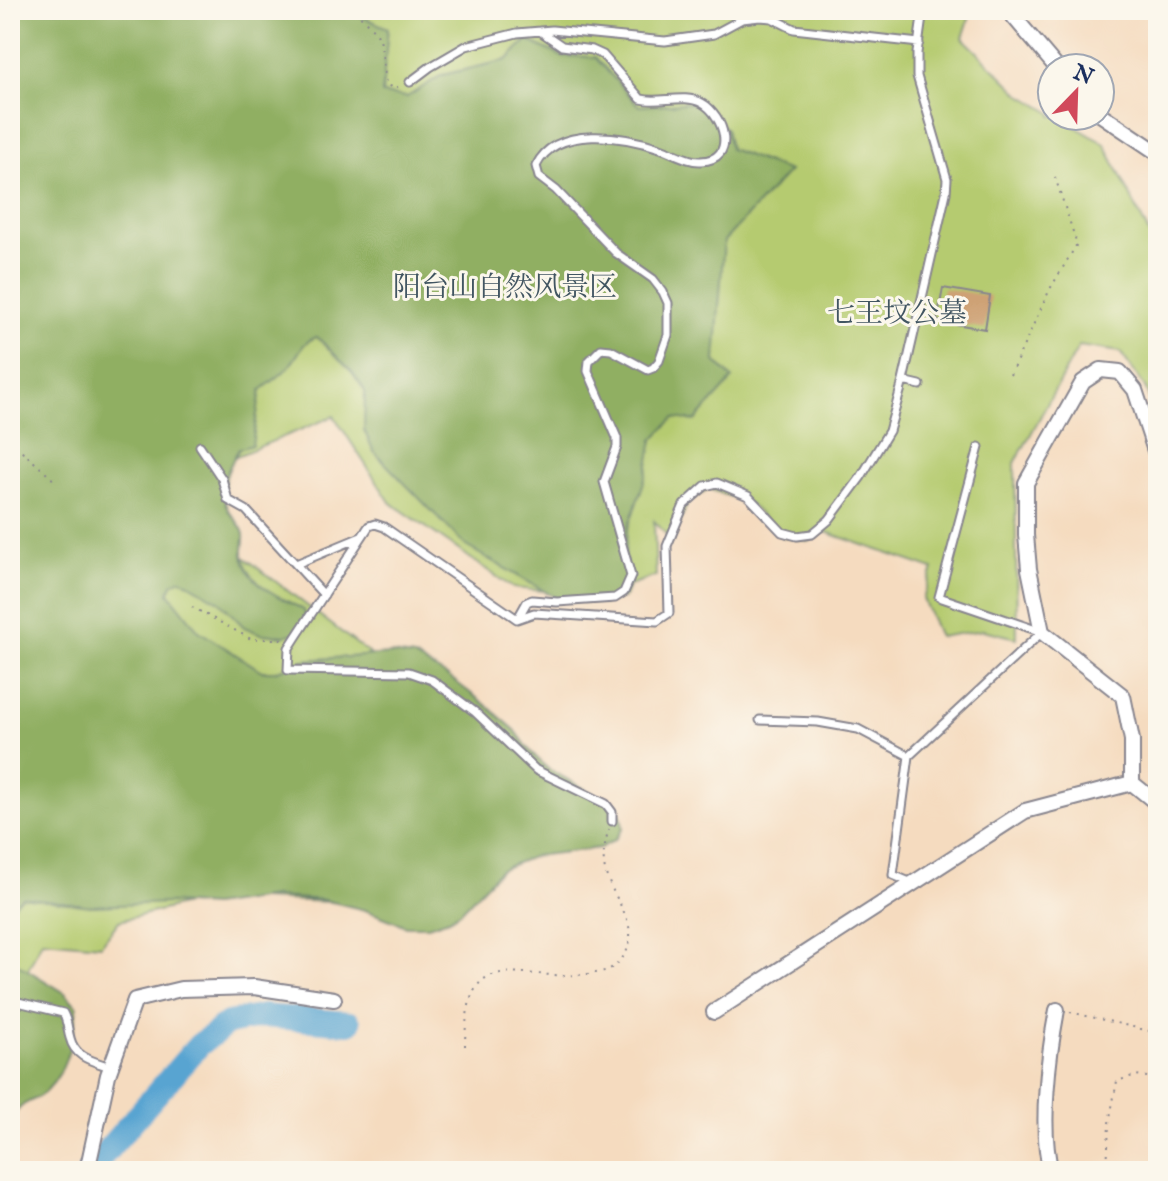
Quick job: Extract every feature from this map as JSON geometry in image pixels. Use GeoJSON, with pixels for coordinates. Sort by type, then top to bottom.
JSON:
{"type":"FeatureCollection","features":[{"type":"Feature","properties":{"kind":"street"},"geometry":{"type":"LineString","coordinates":[[1008,10],[1043,52]]}},
{"type":"Feature","properties":{"kind":"street"},"geometry":{"type":"LineString","coordinates":[[1116,125],[1158,153]]}},
{"type":"Feature","properties":{"kind":"street"},"geometry":{"type":"LineString","coordinates":[[1132,783],[1132,740],[1123,696],[1042,632],[1029,569],[1026,483],[1083,382],[1101,370],[1120,372],[1135,390],[1158,460]]}},
{"type":"Feature","properties":{"kind":"street"},"geometry":{"type":"LineString","coordinates":[[1132,783],[1158,804]]}},
{"type":"Feature","properties":{"kind":"street"},"geometry":{"type":"LineString","coordinates":[[714,1012],[1025,811],[1132,783]]}},
{"type":"Feature","properties":{"kind":"street"},"geometry":{"type":"LineString","coordinates":[[87,1171],[110,1067],[135,1000],[181,989],[254,987],[334,999]]}},
{"type":"Feature","properties":{"kind":"street"},"geometry":{"type":"LineString","coordinates":[[1051,1171],[1046,1113],[1051,1043],[1057,1010]]}},
{"type":"Feature","properties":{"kind":"lane"},"geometry":{"type":"LineString","coordinates":[[517,619],[534,613],[657,621],[669,613],[667,546],[684,505],[705,486],[717,483],[748,496],[782,532],[797,536],[812,534],[829,520],[861,477],[889,431],[946,193],[947,179],[917,76],[923,10]]}},
{"type":"Feature","properties":{"kind":"lane"},"geometry":{"type":"LineString","coordinates":[[410,82],[466,46],[517,33],[540,31],[665,41],[714,34],[742,19],[760,17],[772,18],[794,29],[919,43]]}},
{"type":"Feature","properties":{"kind":"lane"},"geometry":{"type":"LineString","coordinates":[[517,619],[527,602],[532,600],[557,602],[615,598],[624,592],[631,576],[604,482],[617,447],[617,438],[588,371],[589,361],[601,349],[611,350],[648,370],[659,361],[668,335],[668,303],[653,279],[616,253],[556,190],[539,177],[536,166],[545,151],[579,138],[636,141],[697,162],[716,156],[724,143],[719,118],[706,105],[695,99],[641,99],[603,55],[562,46],[540,31]]}},
{"type":"Feature","properties":{"kind":"lane"},"geometry":{"type":"LineString","coordinates":[[903,381],[920,385]]}},
{"type":"Feature","properties":{"kind":"lane"},"geometry":{"type":"LineString","coordinates":[[200,446],[222,479],[228,500],[246,510],[324,595]]}},
{"type":"Feature","properties":{"kind":"lane"},"geometry":{"type":"LineString","coordinates":[[913,884],[893,875],[909,756],[1042,632],[939,597],[979,447]]}},
{"type":"Feature","properties":{"kind":"lane"},"geometry":{"type":"LineString","coordinates":[[517,619],[384,527],[375,524],[369,526],[289,648],[288,670],[409,672],[432,680],[475,712],[536,770],[606,804],[612,812],[612,821]]}},
{"type":"Feature","properties":{"kind":"lane"},"geometry":{"type":"LineString","coordinates":[[296,564],[363,536]]}},
{"type":"Feature","properties":{"kind":"lane"},"geometry":{"type":"LineString","coordinates":[[760,720],[818,722],[858,729],[909,756]]}},
{"type":"Feature","properties":{"kind":"lane"},"geometry":{"type":"LineString","coordinates":[[10,1000],[63,1013],[69,1023],[74,1050],[83,1057],[110,1067]]}},
{"type":"Feature","properties":{"kind":"path"},"geometry":{"type":"LineString","coordinates":[[355,10],[380,37],[386,85],[394,88],[410,82]]}},
{"type":"Feature","properties":{"kind":"path"},"geometry":{"type":"LineString","coordinates":[[1010,375],[1050,289],[1077,244],[1054,174]]}},
{"type":"Feature","properties":{"kind":"path"},"geometry":{"type":"LineString","coordinates":[[10,440],[57,483]]}},
{"type":"Feature","properties":{"kind":"path"},"geometry":{"type":"LineString","coordinates":[[192,607],[251,639],[270,641],[296,637]]}},
{"type":"Feature","properties":{"kind":"path"},"geometry":{"type":"LineString","coordinates":[[465,1046],[465,1022],[471,994],[476,984],[487,977],[501,973],[584,975],[606,971],[619,962],[631,937],[628,918],[607,877],[604,863],[604,842],[612,821]]}},
{"type":"Feature","properties":{"kind":"path"},"geometry":{"type":"LineString","coordinates":[[1057,1010],[1158,1033]]}},
{"type":"Feature","properties":{"kind":"path"},"geometry":{"type":"LineString","coordinates":[[1107,1171],[1109,1123],[1117,1081],[1136,1075],[1158,1079]]}},
{"type":"Feature","properties":{"kind":"green space","name":"阳台山自然风景区"},"geometry":{"type":"Polygon","coordinates":[[[10,10],[972,10],[963,38],[1020,94],[1036,104],[1036,132],[1084,132],[1105,144],[1158,252],[1158,419],[1145,387],[1120,352],[1079,346],[1015,463],[1017,638],[983,630],[939,637],[923,599],[933,569],[820,530],[810,541],[783,537],[748,503],[709,489],[688,502],[672,541],[654,521],[656,576],[598,596],[513,588],[390,502],[334,416],[193,474],[187,513],[524,773],[498,857],[442,907],[213,897],[119,921],[101,945],[42,940],[10,1007],[10,10]],[[729,382],[681,418],[696,420],[729,382]]]}},
{"type":"Feature","properties":{"kind":"green space","name":"阳台山自然风景区"},"geometry":{"type":"Polygon","coordinates":[[[10,10],[346,10],[388,28],[382,94],[407,97],[442,75],[507,60],[527,40],[561,56],[595,57],[639,106],[698,102],[726,129],[730,149],[789,171],[724,241],[715,361],[733,379],[695,421],[674,418],[653,440],[646,476],[627,531],[625,553],[629,585],[625,597],[605,604],[558,599],[466,546],[374,452],[364,430],[365,391],[352,372],[317,337],[304,345],[288,368],[261,390],[252,445],[239,449],[224,489],[226,505],[244,534],[243,556],[253,577],[268,590],[304,610],[307,621],[300,631],[285,636],[261,634],[244,627],[219,601],[181,579],[172,584],[169,593],[199,631],[262,671],[276,671],[303,660],[391,654],[414,657],[452,679],[485,704],[515,730],[548,769],[607,801],[621,816],[623,828],[615,840],[600,848],[534,856],[501,869],[461,911],[428,926],[406,926],[365,910],[324,900],[274,897],[212,906],[172,903],[91,906],[22,897],[10,908],[10,10]]]}},
{"type":"Feature","properties":{"kind":"green space"},"geometry":{"type":"Polygon","coordinates":[[[10,959],[65,993],[77,1006],[72,1040],[60,1072],[47,1090],[19,1109],[10,1123],[10,959]]]}},
{"type":"Feature","properties":{"kind":"building"},"geometry":{"type":"Polygon","coordinates":[[[943,288],[990,296],[985,329],[937,321],[943,288]]]}},
{"type":"Feature","properties":{"kind":"waterway"},"geometry":{"type":"LineString","coordinates":[[89,1171],[199,1045],[228,1023],[263,1016],[349,1023]]}},
{"type":"Feature","properties":{"kind":"park label","name":"七王坟公墓"},"geometry":{"type":"Point","coordinates":[897,312]}}]}
